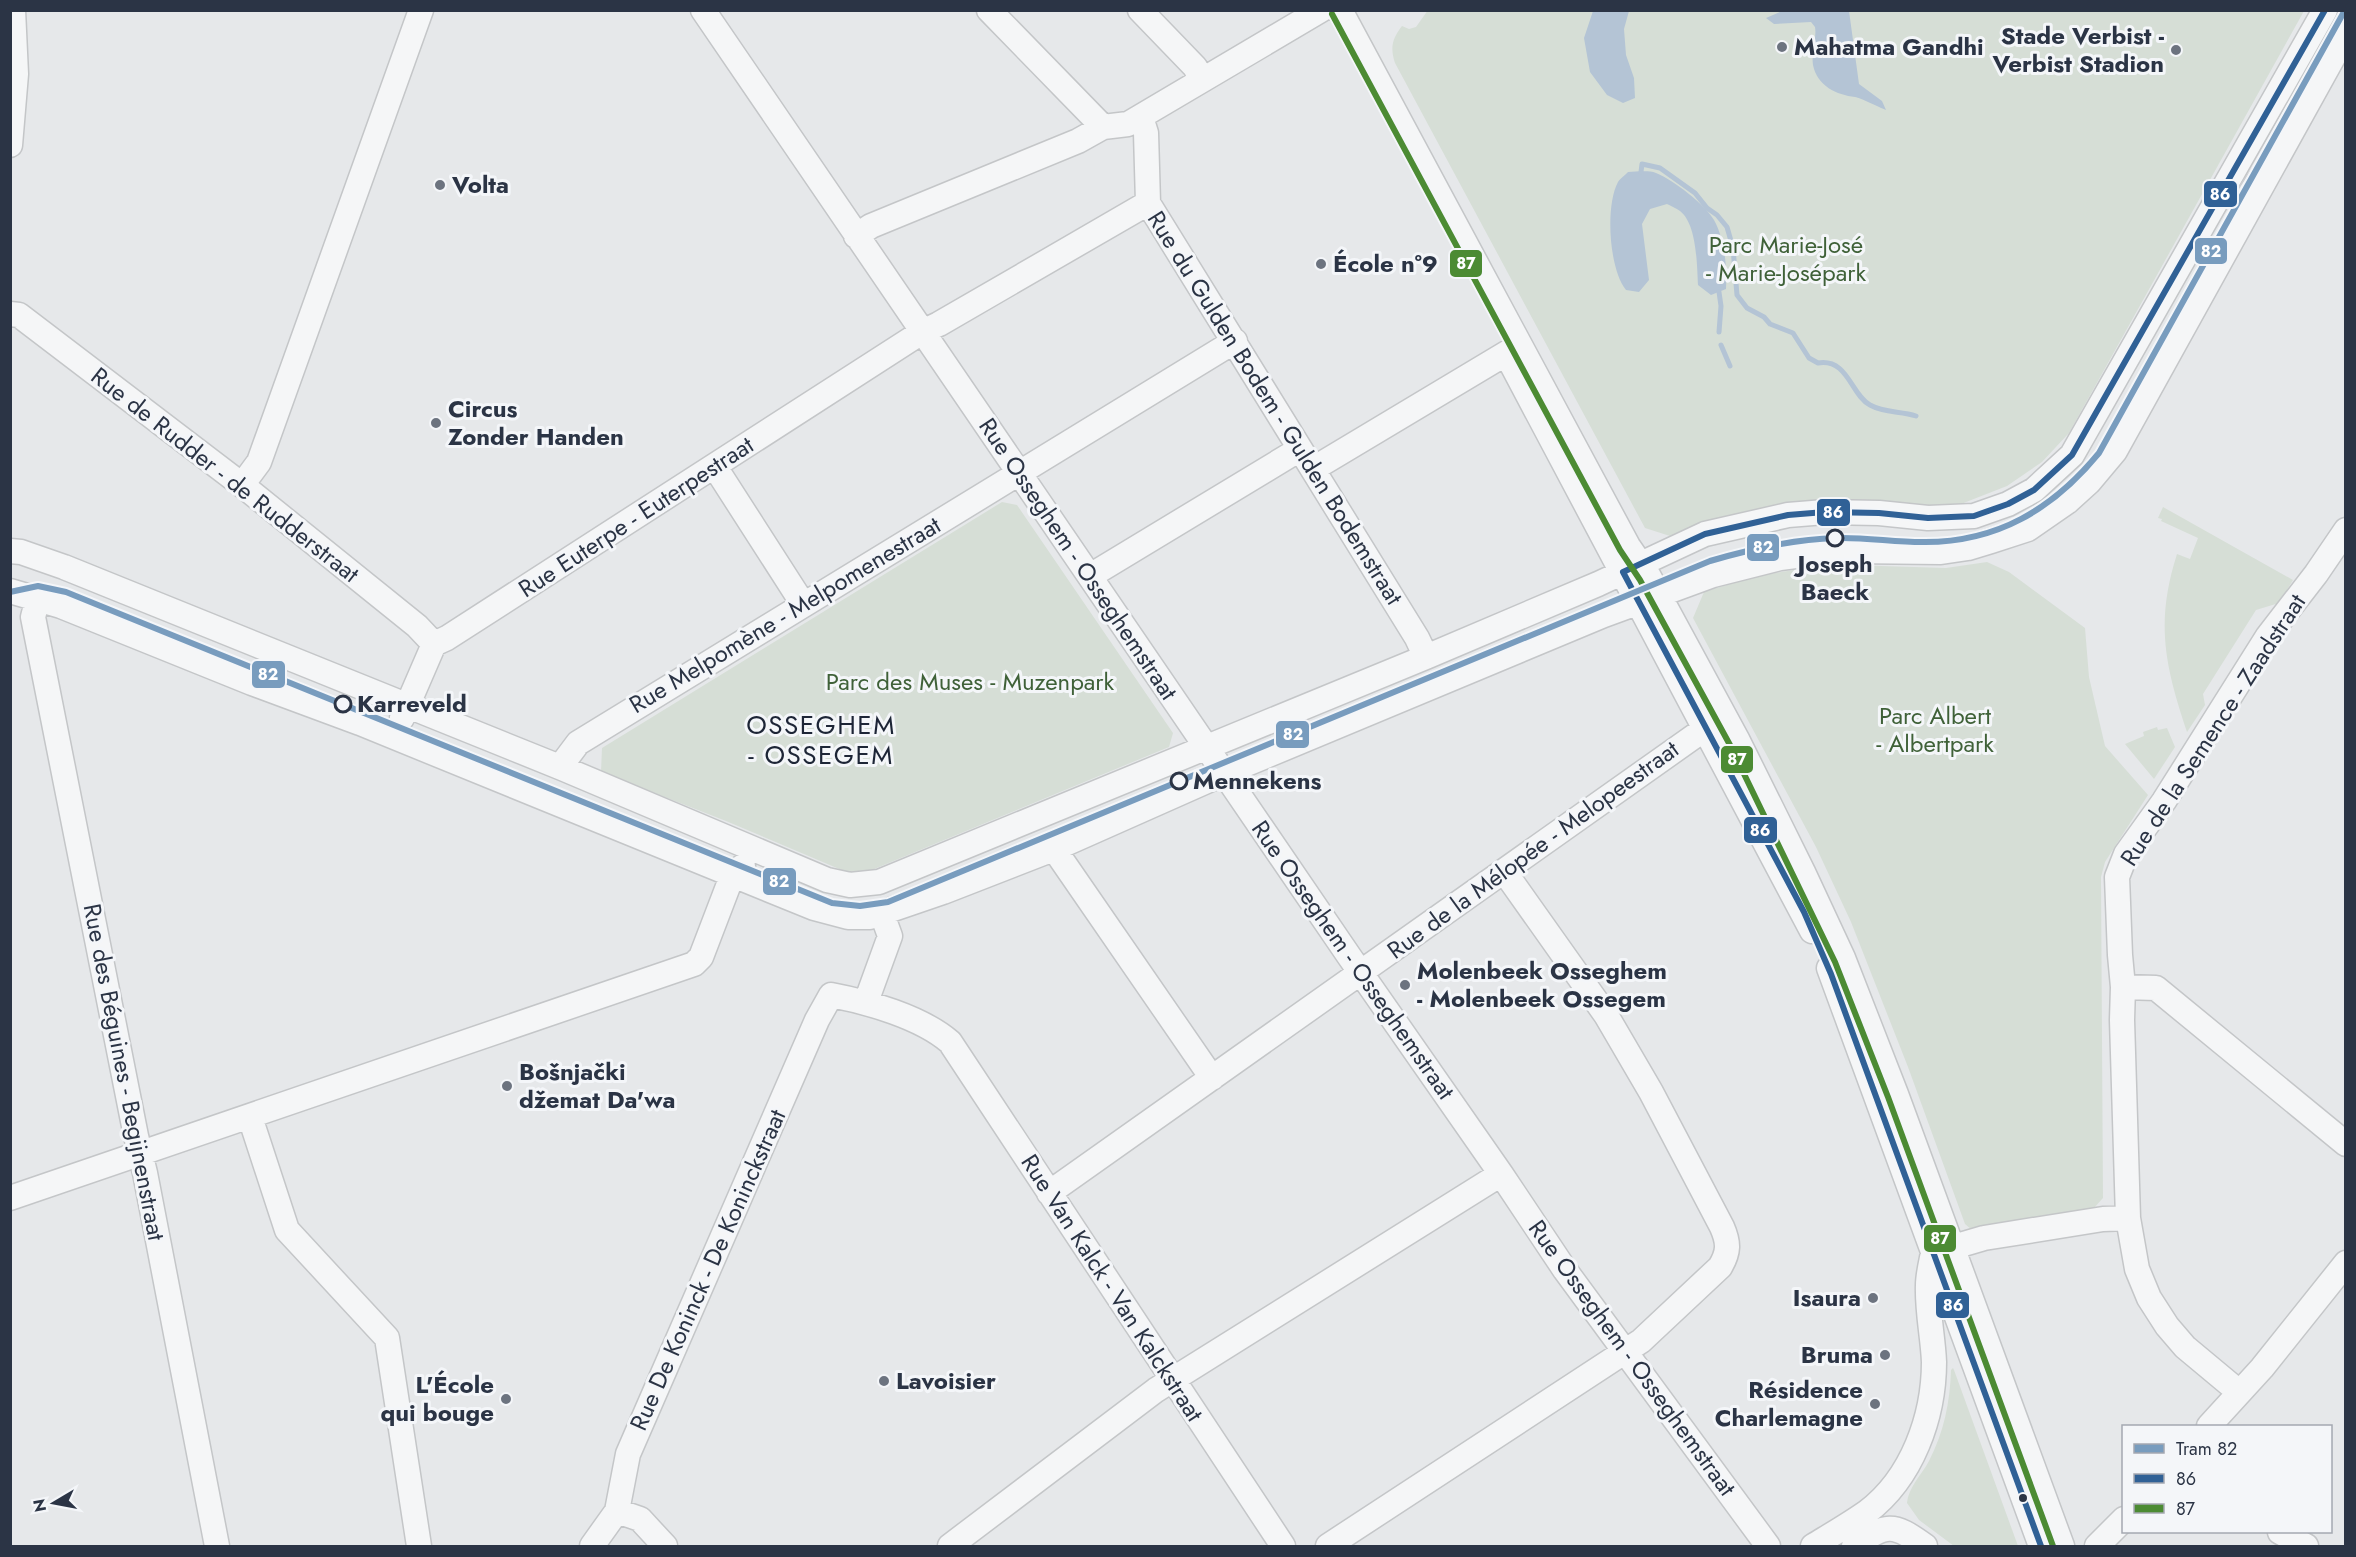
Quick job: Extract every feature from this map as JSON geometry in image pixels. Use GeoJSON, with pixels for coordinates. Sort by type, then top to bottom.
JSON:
{"type":"FeatureCollection","features":[{"type":"Feature","properties":{"kind":"street"},"geometry":{"type":"LineString","coordinates":[[10,145],[16,74],[13,10]]}},
{"type":"Feature","properties":{"kind":"street"},"geometry":{"type":"LineString","coordinates":[[242,485],[259,462],[421,10]]}},
{"type":"Feature","properties":{"kind":"street"},"geometry":{"type":"LineString","coordinates":[[989,10],[1103,127]]}},
{"type":"Feature","properties":{"kind":"street"},"geometry":{"type":"LineString","coordinates":[[1140,10],[1195,68],[1202,80]]}},
{"type":"Feature","properties":{"kind":"street"},"geometry":{"type":"LineString","coordinates":[[856,236],[871,226],[1078,141],[1103,127],[1128,124],[1322,10],[1512,349],[1823,915],[1843,958],[1871,1056],[1942,1250],[2041,1546]]}},
{"type":"Feature","properties":{"kind":"street"},"geometry":{"type":"LineString","coordinates":[[1340,10],[1512,349]]}},
{"type":"Feature","properties":{"kind":"street"},"geometry":{"type":"LineString","coordinates":[[10,551],[21,552],[64,567],[407,705],[760,850],[827,880],[850,885],[879,882],[1426,657],[1705,534],[1788,515],[1826,512],[1879,513],[1928,519],[1974,516],[2008,504],[2034,490],[2072,455],[2325,10]]}},
{"type":"Feature","properties":{"kind":"street","name":"Rue Osseghem - Osseghemstraat"},"geometry":{"type":"LineString","coordinates":[[704,11],[1361,973],[1502,1174],[1565,1270],[1768,1546]]}},
{"type":"Feature","properties":{"kind":"street"},"geometry":{"type":"LineString","coordinates":[[10,591],[38,598],[394,737],[814,908],[848,917],[876,916],[1056,848],[1225,773],[1648,598],[1713,575],[1780,558],[1850,551],[1941,552],[1968,548],[2028,529],[2067,502],[2089,482],[2115,452],[2346,34]]}},
{"type":"Feature","properties":{"kind":"street","name":"Rue du Gulden Bodem - Gulden Bodemstraat"},"geometry":{"type":"LineString","coordinates":[[1141,117],[1146,133],[1148,203],[1235,341],[1426,657]]}},
{"type":"Feature","properties":{"kind":"street","name":"Rue Euterpe - Euterpestraat"},"geometry":{"type":"LineString","coordinates":[[434,644],[457,632],[922,332],[959,313],[1148,203]]}},
{"type":"Feature","properties":{"kind":"street","name":"Rue de Rudder - de Rudderstraat"},"geometry":{"type":"LineString","coordinates":[[10,314],[19,315],[242,485],[417,626],[434,644]]}},
{"type":"Feature","properties":{"kind":"street","name":"Rue Melpomène - Melpomenestraat"},"geometry":{"type":"LineString","coordinates":[[562,768],[578,743],[1235,341]]}},
{"type":"Feature","properties":{"kind":"street"},"geometry":{"type":"LineString","coordinates":[[1313,469],[1512,349]]}},
{"type":"Feature","properties":{"kind":"street"},"geometry":{"type":"LineString","coordinates":[[1090,576],[1300,449]]}},
{"type":"Feature","properties":{"kind":"street"},"geometry":{"type":"LineString","coordinates":[[715,467],[803,604]]}},
{"type":"Feature","properties":{"kind":"street","name":"Rue de la Semence - Zaadstraat"},"geometry":{"type":"LineString","coordinates":[[2239,1392],[2185,1347],[2167,1326],[2149,1298],[2137,1269],[2128,1218],[2123,987],[2117,877],[2126,854],[2164,801],[2268,636],[2346,530]]}},
{"type":"Feature","properties":{"kind":"street","name":"Rue des Béguines - Begijnenstraat"},"geometry":{"type":"LineString","coordinates":[[38,598],[33,617],[217,1546]]}},
{"type":"Feature","properties":{"kind":"street"},"geometry":{"type":"LineString","coordinates":[[394,737],[434,644]]}},
{"type":"Feature","properties":{"kind":"street","name":"Rue de la Mélopée - Melopeestraat"},"geometry":{"type":"LineString","coordinates":[[1049,1193],[1715,721]]}},
{"type":"Feature","properties":{"kind":"street"},"geometry":{"type":"LineString","coordinates":[[1056,848],[1067,868],[1212,1078]]}},
{"type":"Feature","properties":{"kind":"street"},"geometry":{"type":"LineString","coordinates":[[10,1198],[694,964],[701,957],[732,876],[760,850]]}},
{"type":"Feature","properties":{"kind":"street"},"geometry":{"type":"LineString","coordinates":[[1328,1546],[1625,1353],[1641,1341],[1720,1267],[1728,1255],[1728,1240],[1651,1092],[1606,1016],[1504,871]]}},
{"type":"Feature","properties":{"kind":"street"},"geometry":{"type":"LineString","coordinates":[[850,885],[890,936],[866,1002]]}},
{"type":"Feature","properties":{"kind":"street"},"geometry":{"type":"LineString","coordinates":[[2123,987],[2156,988],[2346,1144]]}},
{"type":"Feature","properties":{"kind":"street","name":"Rue De Koninck - De Koninckstraat"},"geometry":{"type":"LineString","coordinates":[[592,1546],[617,1511],[628,1454],[817,1020],[831,995],[866,1002]]}},
{"type":"Feature","properties":{"kind":"street","name":"Rue Van Kalck - Van Kalckstraat"},"geometry":{"type":"LineString","coordinates":[[866,1002],[938,1032],[950,1042],[1283,1546]]}},
{"type":"Feature","properties":{"kind":"street"},"geometry":{"type":"LineString","coordinates":[[250,1117],[287,1230],[387,1338],[419,1546]]}},
{"type":"Feature","properties":{"kind":"street"},"geometry":{"type":"LineString","coordinates":[[950,1546],[1172,1380],[1502,1174]]}},
{"type":"Feature","properties":{"kind":"street"},"geometry":{"type":"LineString","coordinates":[[1942,1250],[1984,1239],[2103,1219],[2128,1218]]}},
{"type":"Feature","properties":{"kind":"street"},"geometry":{"type":"LineString","coordinates":[[1813,1546],[1868,1511],[1890,1489],[1911,1456],[1929,1413],[1934,1361],[1928,1284],[1942,1250]]}},
{"type":"Feature","properties":{"kind":"street"},"geometry":{"type":"LineString","coordinates":[[1942,1250],[2062,1546]]}},
{"type":"Feature","properties":{"kind":"street"},"geometry":{"type":"LineString","coordinates":[[2210,1425],[2262,1368],[2346,1263]]}},
{"type":"Feature","properties":{"kind":"street"},"geometry":{"type":"LineString","coordinates":[[1890,1489],[1890,1507],[1903,1531]]}},
{"type":"Feature","properties":{"kind":"street"},"geometry":{"type":"LineString","coordinates":[[617,1511],[640,1519],[665,1546]]}},
{"type":"Feature","properties":{"kind":"street"},"geometry":{"type":"LineString","coordinates":[[2097,1546],[2122,1521]]}},
{"type":"Feature","properties":{"kind":"street"},"geometry":{"type":"LineString","coordinates":[[1854,1546],[1875,1532],[1890,1528],[1903,1531],[1925,1546]]}},
{"type":"Feature","properties":{"kind":"street"},"geometry":{"type":"LineString","coordinates":[[2282,1533],[2306,1546]]}},
{"type":"Feature","properties":{"kind":"green space","name":"Parc Marie-José - Marie-Josépark"},"geometry":{"type":"Polygon","coordinates":[[[1428,10],[2304,11],[2069,433],[2042,462],[2007,486],[1961,504],[1723,520],[1670,536],[1645,528],[1395,63],[1392,48],[1394,39],[1402,26],[1409,29],[1416,27],[1428,10]]]}},
{"type":"Feature","properties":{"kind":"green space","name":"Parc des Muses - Muzenpark"},"geometry":{"type":"Polygon","coordinates":[[[1002,502],[1017,505],[1173,733],[1169,747],[862,874],[851,874],[726,821],[601,772],[602,748],[1002,502]]]}},
{"type":"Feature","properties":{"kind":"green space"},"geometry":{"type":"Polygon","coordinates":[[[2163,507],[2293,580],[2279,603],[2256,610],[2203,694],[2205,705],[2187,732],[2168,665],[2166,602],[2177,554],[2190,559],[2198,538],[2161,521],[2162,519],[2158,518],[2163,507]]]}},
{"type":"Feature","properties":{"kind":"green space","name":"Parc Albert - Albertpark"},"geometry":{"type":"Polygon","coordinates":[[[1987,562],[2009,572],[2085,628],[2089,677],[2105,746],[2148,795],[2105,862],[2101,877],[2103,1198],[2093,1209],[1972,1230],[1965,1224],[1908,1067],[1851,922],[1816,847],[1693,618],[1704,592],[1756,576],[1849,565],[1946,568],[1987,562]]]}},
{"type":"Feature","properties":{"kind":"green space"},"geometry":{"type":"Polygon","coordinates":[[[2157,727],[2158,730],[2167,728],[2175,747],[2154,779],[2125,744],[2144,736],[2143,732],[2157,727]]]}},
{"type":"Feature","properties":{"kind":"green space"},"geometry":{"type":"Polygon","coordinates":[[[1953,1368],[2018,1546],[1954,1546],[1919,1520],[1907,1503],[1910,1492],[1939,1439],[1953,1368]]]}},
{"type":"Feature","properties":{"kind":"water"},"geometry":{"type":"Polygon","coordinates":[[[1593,11],[1629,11],[1624,29],[1626,55],[1634,78],[1635,98],[1623,103],[1607,95],[1590,72],[1584,38],[1593,11]]]}},
{"type":"Feature","properties":{"kind":"water"},"geometry":{"type":"Polygon","coordinates":[[[1782,11],[1849,11],[1859,84],[1882,101],[1886,110],[1858,98],[1835,92],[1823,84],[1813,65],[1815,27],[1811,22],[1774,24],[1766,18],[1782,11]]]}},
{"type":"Feature","properties":{"kind":"water"},"geometry":{"type":"Polygon","coordinates":[[[1628,172],[1649,172],[1663,176],[1688,193],[1710,214],[1718,228],[1723,245],[1726,289],[1711,295],[1698,285],[1695,246],[1690,225],[1680,211],[1667,204],[1650,209],[1642,224],[1649,280],[1639,292],[1626,290],[1616,268],[1610,221],[1611,206],[1618,182],[1628,172]]]}},
{"type":"Feature","properties":{"kind":"waterway"},"geometry":{"type":"LineString","coordinates":[[1641,172],[1642,164],[1660,168],[1695,193],[1727,227],[1733,248],[1737,295],[1747,308],[1764,317],[1770,324],[1793,333],[1809,358],[1818,363],[1836,366],[1843,371],[1858,394],[1870,405],[1916,416]]}},
{"type":"Feature","properties":{"kind":"waterway"},"geometry":{"type":"LineString","coordinates":[[1719,292],[1721,306],[1719,332]]}},
{"type":"Feature","properties":{"kind":"waterway"},"geometry":{"type":"LineString","coordinates":[[1721,345],[1730,366]]}},
{"type":"Feature","properties":{"kind":"tram line","name":"82"},"geometry":{"type":"LineString","coordinates":[[10,592],[38,586],[66,592],[832,903],[860,906],[888,902],[1710,561],[1772,545],[1804,540],[1858,538],[1922,542],[1949,541],[1999,529],[2043,506],[2062,491],[2099,453],[2345,10]]}},
{"type":"Feature","properties":{"kind":"tram line"},"geometry":{"type":"LineString","coordinates":[[2229,201],[2277,134]]}},
{"type":"Feature","properties":{"kind":"transit line","name":"86"},"geometry":{"type":"LineString","coordinates":[[2041,1546],[1831,974],[1804,912],[1623,572],[1705,534],[1788,515],[1825,512],[1879,513],[1928,518],[1974,516],[2008,504],[2034,490],[2072,455],[2325,10]]}},
{"type":"Feature","properties":{"kind":"transit line","name":"87"},"geometry":{"type":"LineString","coordinates":[[1332,14],[1620,550],[1640,580],[1730,745],[1835,962],[1888,1097],[2053,1546]]}},
{"type":"Feature","properties":{"kind":"place","name":"Mahatma Gandhi"},"geometry":{"type":"Point","coordinates":[1782,47]}},
{"type":"Feature","properties":{"kind":"place","name":"Stade Verbist - Verbist Stadion"},"geometry":{"type":"Point","coordinates":[2176,50]}},
{"type":"Feature","properties":{"kind":"place","name":"Volta"},"geometry":{"type":"Point","coordinates":[440,185]}},
{"type":"Feature","properties":{"kind":"place","name":"École n°9"},"geometry":{"type":"Point","coordinates":[1321,264]}},
{"type":"Feature","properties":{"kind":"place","name":"Circus Zonder Handen"},"geometry":{"type":"Point","coordinates":[436,423]}},
{"type":"Feature","properties":{"kind":"place","name":"Joseph Baeck"},"geometry":{"type":"Point","coordinates":[1835,538]}},
{"type":"Feature","properties":{"kind":"place","name":"Karreveld"},"geometry":{"type":"Point","coordinates":[343,704]}},
{"type":"Feature","properties":{"kind":"place","name":"Mennekens"},"geometry":{"type":"Point","coordinates":[1179,781]}},
{"type":"Feature","properties":{"kind":"place","name":"Molenbeek Osseghem - Molenbeek Ossegem"},"geometry":{"type":"Point","coordinates":[1405,985]}},
{"type":"Feature","properties":{"kind":"place","name":"Bošnjački džemat Da'wa"},"geometry":{"type":"Point","coordinates":[507,1086]}},
{"type":"Feature","properties":{"kind":"place","name":"Isaura"},"geometry":{"type":"Point","coordinates":[1873,1298]}},
{"type":"Feature","properties":{"kind":"place","name":"Bruma"},"geometry":{"type":"Point","coordinates":[1885,1355]}},
{"type":"Feature","properties":{"kind":"place","name":"Lavoisier"},"geometry":{"type":"Point","coordinates":[884,1381]}},
{"type":"Feature","properties":{"kind":"place","name":"L'École qui bouge"},"geometry":{"type":"Point","coordinates":[506,1399]}},
{"type":"Feature","properties":{"kind":"place","name":"Résidence Charlemagne"},"geometry":{"type":"Point","coordinates":[1875,1404]}},
{"type":"Feature","properties":{"kind":"district","name":"OSSEGHEM - OSSEGEM"},"geometry":{"type":"Point","coordinates":[821,740]}}]}
